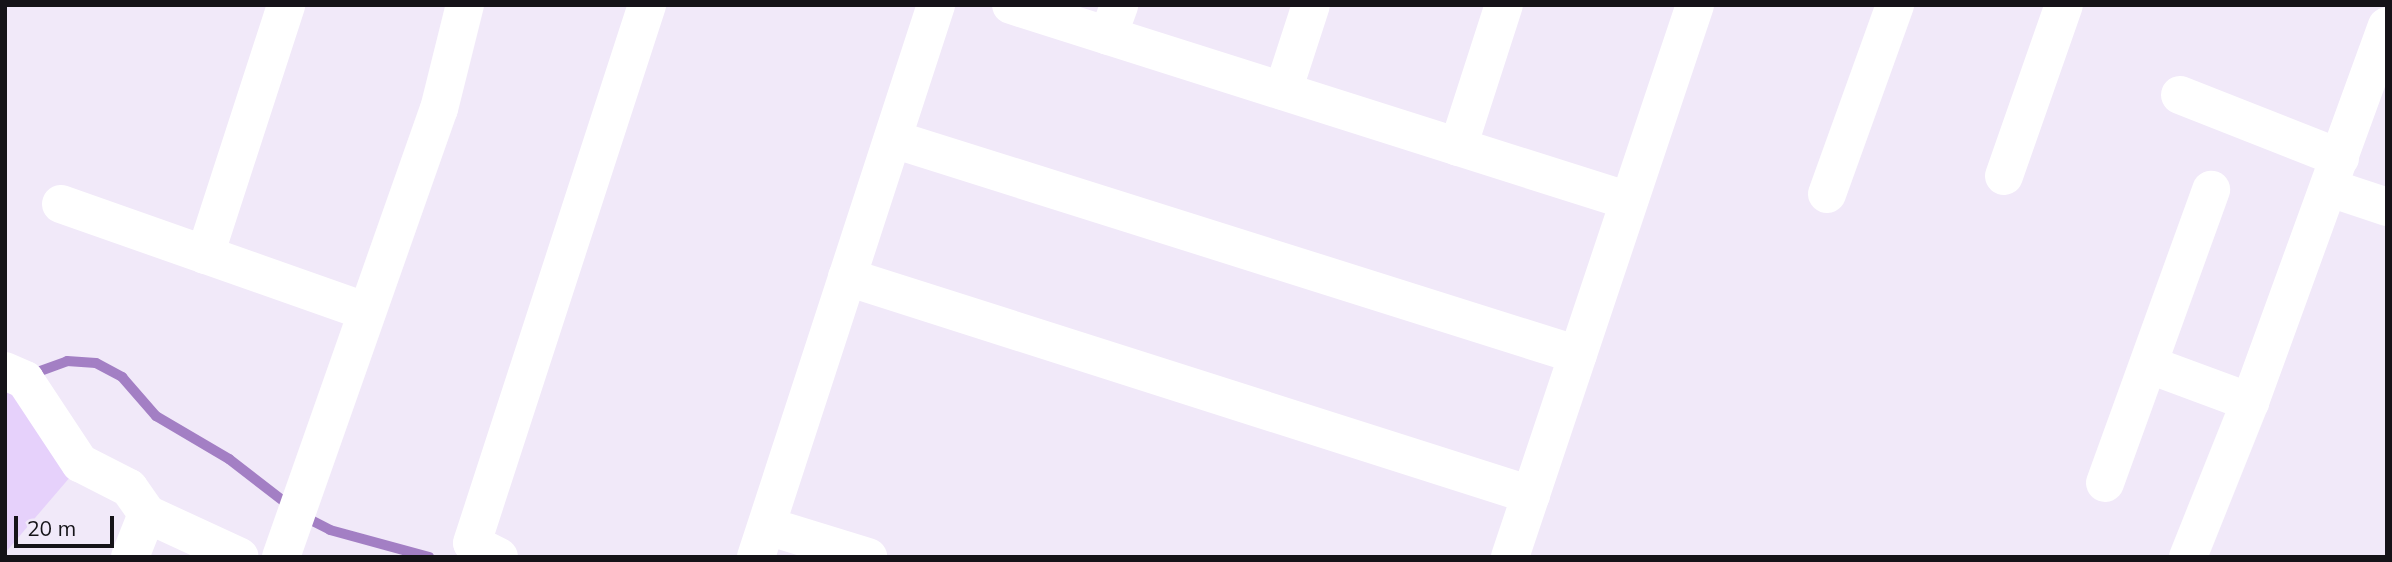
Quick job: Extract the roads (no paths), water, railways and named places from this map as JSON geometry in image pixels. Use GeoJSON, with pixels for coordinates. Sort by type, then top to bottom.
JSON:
{"type":"FeatureCollection","features":[{"type":"Feature","properties":{"kind":"street"},"geometry":{"type":"LineString","coordinates":[[205,255],[286,5]]}},
{"type":"Feature","properties":{"kind":"street"},"geometry":{"type":"LineString","coordinates":[[281,557],[439,109],[465,5]]}},
{"type":"Feature","properties":{"kind":"street"},"geometry":{"type":"LineString","coordinates":[[499,557],[471,543],[647,5]]}},
{"type":"Feature","properties":{"kind":"street"},"geometry":{"type":"LineString","coordinates":[[867,557],[762,541],[936,5]]}},
{"type":"Feature","properties":{"kind":"street"},"geometry":{"type":"LineString","coordinates":[[1011,5],[1113,21],[1283,91],[1629,201]]}},
{"type":"Feature","properties":{"kind":"street"},"geometry":{"type":"LineString","coordinates":[[1283,91],[1311,5]]}},
{"type":"Feature","properties":{"kind":"street"},"geometry":{"type":"LineString","coordinates":[[1458,147],[1504,5]]}},
{"type":"Feature","properties":{"kind":"street"},"geometry":{"type":"LineString","coordinates":[[1510,557],[1695,5]]}},
{"type":"Feature","properties":{"kind":"street"},"geometry":{"type":"LineString","coordinates":[[1827,194],[1895,5]]}},
{"type":"Feature","properties":{"kind":"street"},"geometry":{"type":"LineString","coordinates":[[2004,176],[2064,5]]}},
{"type":"Feature","properties":{"kind":"street"},"geometry":{"type":"LineString","coordinates":[[2188,557],[2240,398],[2330,163],[2387,26]]}},
{"type":"Feature","properties":{"kind":"street"},"geometry":{"type":"LineString","coordinates":[[2180,95],[2330,163],[2387,207]]}},
{"type":"Feature","properties":{"kind":"street"},"geometry":{"type":"LineString","coordinates":[[893,139],[1578,355]]}},
{"type":"Feature","properties":{"kind":"street"},"geometry":{"type":"LineString","coordinates":[[2105,483],[2150,365],[2211,190]]}},
{"type":"Feature","properties":{"kind":"street"},"geometry":{"type":"LineString","coordinates":[[61,204],[367,312]]}},
{"type":"Feature","properties":{"kind":"street"},"geometry":{"type":"LineString","coordinates":[[847,277],[1531,495]]}},
{"type":"Feature","properties":{"kind":"street"},"geometry":{"type":"LineString","coordinates":[[2150,365],[2240,398]]}},
{"type":"Feature","properties":{"kind":"street"},"geometry":{"type":"LineString","coordinates":[[5,372],[25,380],[80,463],[129,488],[148,513],[240,557]]}},
{"type":"Feature","properties":{"kind":"street"},"geometry":{"type":"LineString","coordinates":[[130,557],[148,513]]}},
{"type":"Feature","properties":{"kind":"waterway"},"geometry":{"type":"LineString","coordinates":[[32,374],[67,361],[96,363],[122,377],[156,416],[229,459],[291,507]]}},
{"type":"Feature","properties":{"kind":"waterway"},"geometry":{"type":"LineString","coordinates":[[303,516],[330,530],[429,557]]}}]}
